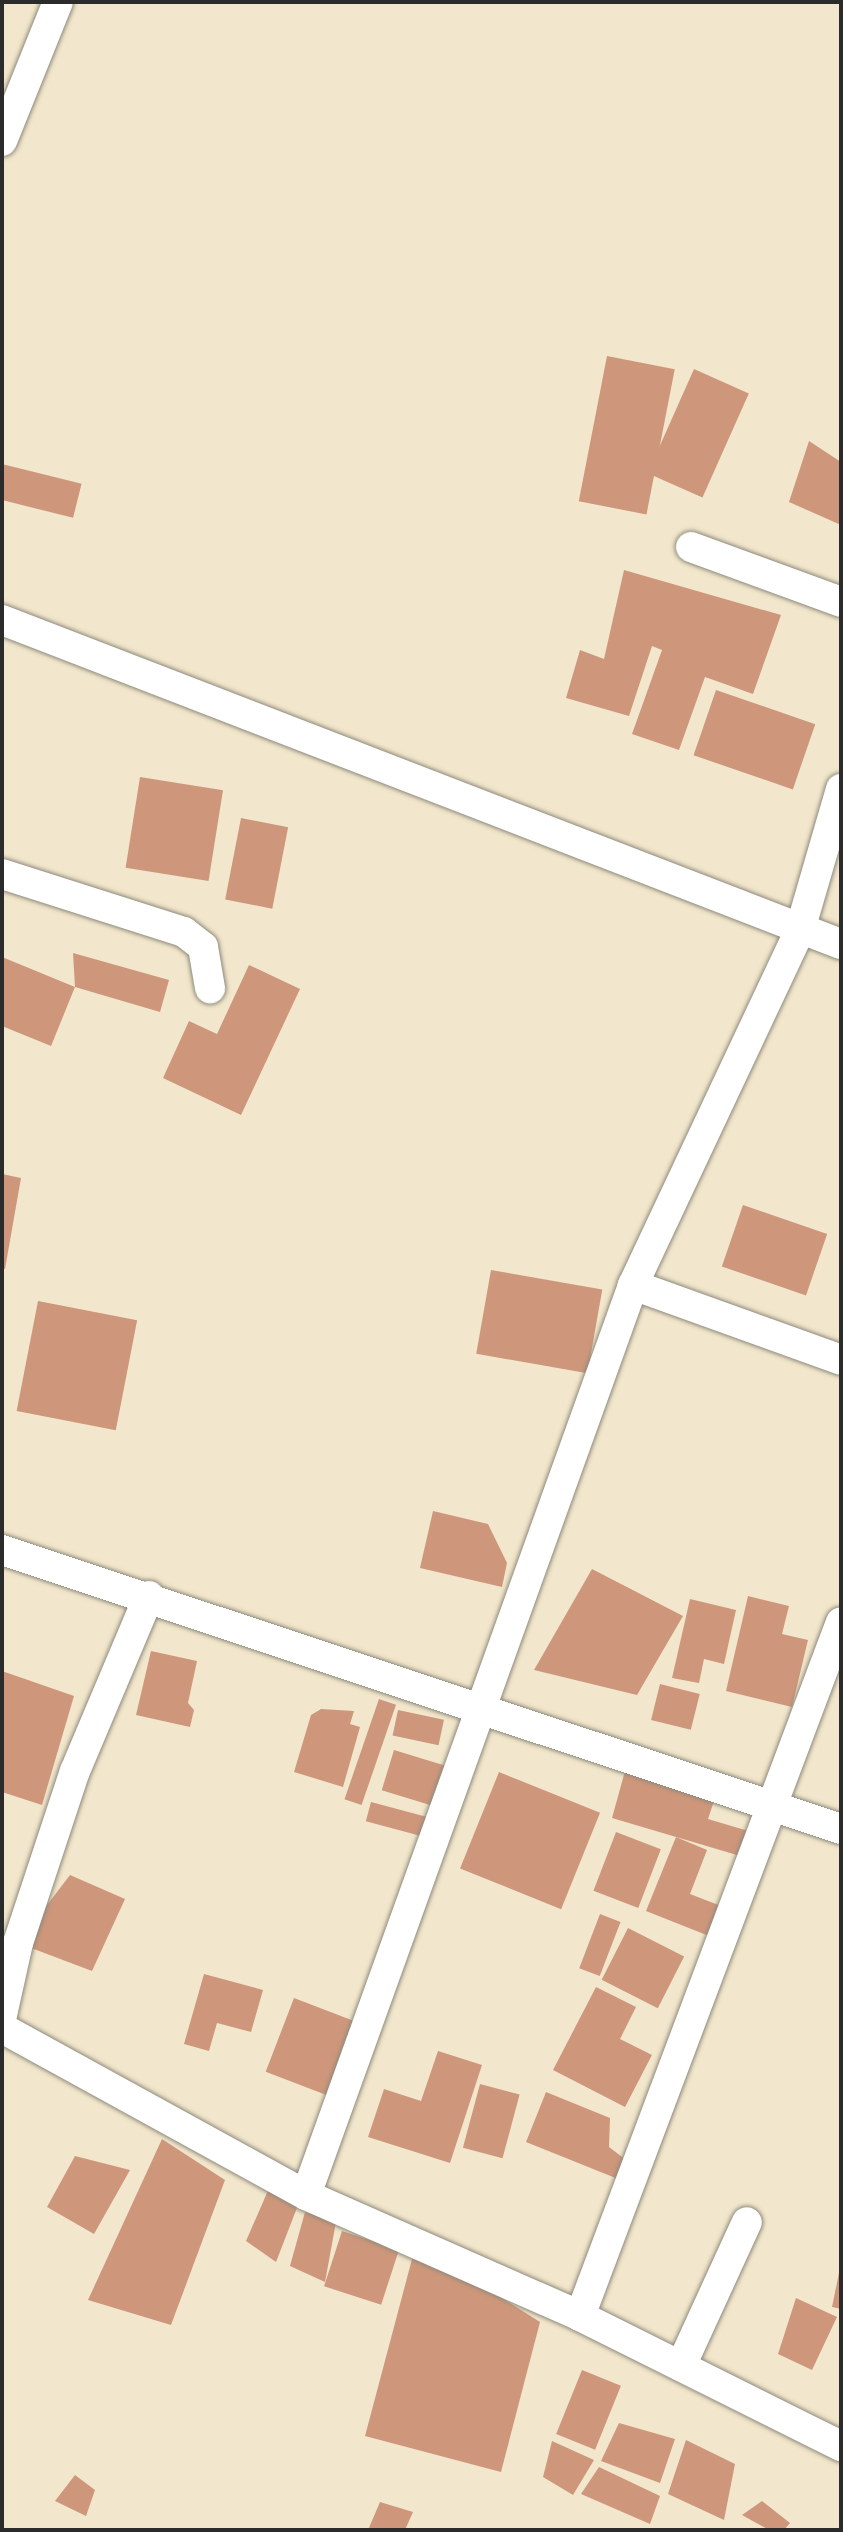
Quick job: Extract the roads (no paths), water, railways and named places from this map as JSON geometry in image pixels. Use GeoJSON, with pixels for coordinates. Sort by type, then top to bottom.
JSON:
{"type":"FeatureCollection","features":[{"type":"Feature","properties":{"kind":"street"},"geometry":{"type":"LineString","coordinates":[[2,141],[58,2]]}},
{"type":"Feature","properties":{"kind":"street"},"geometry":{"type":"LineString","coordinates":[[691,547],[841,602]]}},
{"type":"Feature","properties":{"kind":"street"},"geometry":{"type":"LineString","coordinates":[[2,620],[841,944]]}},
{"type":"Feature","properties":{"kind":"street"},"geometry":{"type":"LineString","coordinates":[[306,2196],[484,1709],[633,1285],[800,930],[841,789]]}},
{"type":"Feature","properties":{"kind":"street"},"geometry":{"type":"LineString","coordinates":[[2,874],[184,932],[203,947],[210,988]]}},
{"type":"Feature","properties":{"kind":"street"},"geometry":{"type":"LineString","coordinates":[[633,1285],[841,1360]]}},
{"type":"Feature","properties":{"kind":"street"},"geometry":{"type":"LineString","coordinates":[[2,1550],[149,1596],[320,1659],[484,1709],[841,1829]]}},
{"type":"Feature","properties":{"kind":"street"},"geometry":{"type":"LineString","coordinates":[[2,2015],[18,1943],[75,1770],[149,1596]]}},
{"type":"Feature","properties":{"kind":"street"},"geometry":{"type":"LineString","coordinates":[[580,2316],[841,1622]]}},
{"type":"Feature","properties":{"kind":"street"},"geometry":{"type":"LineString","coordinates":[[2,2028],[306,2196],[580,2316],[841,2446]]}},
{"type":"Feature","properties":{"kind":"street"},"geometry":{"type":"LineString","coordinates":[[681,2366],[747,2221]]}}]}
